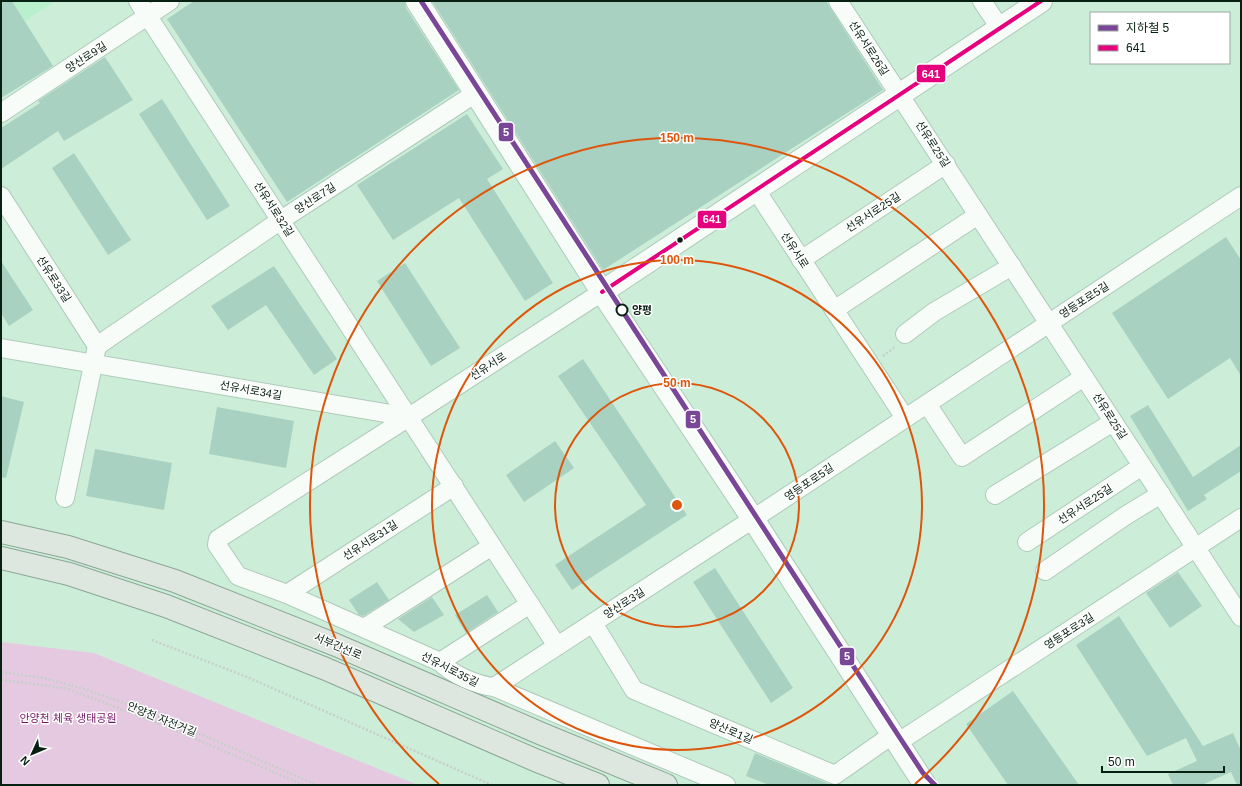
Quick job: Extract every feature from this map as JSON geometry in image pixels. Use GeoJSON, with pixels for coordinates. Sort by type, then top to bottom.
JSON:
{"type":"FeatureCollection","features":[{"type":"Feature","properties":{"kind":"main road","name":"서부간선로"},"geometry":{"type":"LineString","coordinates":[[1,532],[68,547],[175,581],[336,645],[542,734],[666,785]]}},
{"type":"Feature","properties":{"kind":"main road"},"geometry":{"type":"LineString","coordinates":[[1,558],[69,574],[166,606],[326,669],[535,760],[598,785]]}},
{"type":"Feature","properties":{"kind":"street","name":"양산로9길"},"geometry":{"type":"LineString","coordinates":[[1,113],[144,11],[170,1]]}},
{"type":"Feature","properties":{"kind":"street"},"geometry":{"type":"LineString","coordinates":[[417,1],[602,292],[753,519],[925,785]]}},
{"type":"Feature","properties":{"kind":"street","name":"선유서로26길"},"geometry":{"type":"LineString","coordinates":[[838,1],[900,94]]}},
{"type":"Feature","properties":{"kind":"street"},"geometry":{"type":"LineString","coordinates":[[982,1],[1000,28]]}},
{"type":"Feature","properties":{"kind":"street","name":"선유서로"},"geometry":{"type":"LineString","coordinates":[[218,539],[602,292],[1041,1]]}},
{"type":"Feature","properties":{"kind":"street","name":"선유서로32길"},"geometry":{"type":"LineString","coordinates":[[144,11],[409,417]]}},
{"type":"Feature","properties":{"kind":"street","name":"양산로7길"},"geometry":{"type":"LineString","coordinates":[[95,355],[281,220],[476,93]]}},
{"type":"Feature","properties":{"kind":"street","name":"선유로25길"},"geometry":{"type":"LineString","coordinates":[[900,94],[1241,617]]}},
{"type":"Feature","properties":{"kind":"street","name":"선유서로25길"},"geometry":{"type":"LineString","coordinates":[[801,260],[946,164]]}},
{"type":"Feature","properties":{"kind":"street","name":"선유서로"},"geometry":{"type":"LineString","coordinates":[[756,190],[834,310]]}},
{"type":"Feature","properties":{"kind":"street","name":"선유로33길"},"geometry":{"type":"LineString","coordinates":[[1,196],[95,355]]}},
{"type":"Feature","properties":{"kind":"street","name":"영등포로5길"},"geometry":{"type":"LineString","coordinates":[[753,519],[1241,196]]}},
{"type":"Feature","properties":{"kind":"street"},"geometry":{"type":"LineString","coordinates":[[905,418],[834,310],[978,215]]}},
{"type":"Feature","properties":{"kind":"street"},"geometry":{"type":"LineString","coordinates":[[905,334],[934,312],[1012,266]]}},
{"type":"Feature","properties":{"kind":"street","name":"선유서로34길"},"geometry":{"type":"LineString","coordinates":[[1,348],[95,355],[409,417]]}},
{"type":"Feature","properties":{"kind":"street"},"geometry":{"type":"LineString","coordinates":[[65,498],[95,355]]}},
{"type":"Feature","properties":{"kind":"street"},"geometry":{"type":"LineString","coordinates":[[927,404],[962,458],[1084,377]]}},
{"type":"Feature","properties":{"kind":"street"},"geometry":{"type":"LineString","coordinates":[[409,417],[557,646]]}},
{"type":"Feature","properties":{"kind":"street"},"geometry":{"type":"LineString","coordinates":[[995,495],[1113,422]]}},
{"type":"Feature","properties":{"kind":"street","name":"선유서로25길"},"geometry":{"type":"LineString","coordinates":[[1027,542],[1142,466]]}},
{"type":"Feature","properties":{"kind":"street","name":"선유서로31길"},"geometry":{"type":"LineString","coordinates":[[287,594],[454,486]]}},
{"type":"Feature","properties":{"kind":"street"},"geometry":{"type":"LineString","coordinates":[[1045,571],[1125,516],[1161,494]]}},
{"type":"Feature","properties":{"kind":"street","name":"영등포로3길"},"geometry":{"type":"LineString","coordinates":[[895,739],[1241,518]]}},
{"type":"Feature","properties":{"kind":"street","name":"양산로3길"},"geometry":{"type":"LineString","coordinates":[[494,687],[753,519]]}},
{"type":"Feature","properties":{"kind":"street","name":"선유서로35길"},"geometry":{"type":"LineString","coordinates":[[218,539],[217,545],[238,576],[287,594],[440,662],[447,669],[483,686],[494,687],[726,785]]}},
{"type":"Feature","properties":{"kind":"street"},"geometry":{"type":"LineString","coordinates":[[364,628],[492,546]]}},
{"type":"Feature","properties":{"kind":"street"},"geometry":{"type":"LineString","coordinates":[[440,662],[530,604]]}},
{"type":"Feature","properties":{"kind":"street","name":"양산로1길"},"geometry":{"type":"LineString","coordinates":[[592,623],[634,690],[835,775],[895,739]]}},
{"type":"Feature","properties":{"kind":"path"},"geometry":{"type":"LineString","coordinates":[[870,365],[899,344],[905,334]]}},
{"type":"Feature","properties":{"kind":"path"},"geometry":{"type":"LineString","coordinates":[[152,640],[247,677],[492,785]]}},
{"type":"Feature","properties":{"kind":"path","name":"안양천 자전거길"},"geometry":{"type":"LineString","coordinates":[[1,672],[44,678],[88,690],[159,716],[317,785]]}},
{"type":"Feature","properties":{"kind":"path"},"geometry":{"type":"LineString","coordinates":[[1,680],[65,688],[158,724],[304,785]]}},
{"type":"Feature","properties":{"kind":"shaded area"},"geometry":{"type":"Polygon","coordinates":[[[12,1],[56,1],[25,21],[12,1]]]}},
{"type":"Feature","properties":{"kind":"green space","name":"안양천 체육 생태공원"},"geometry":{"type":"Polygon","coordinates":[[[1,642],[94,653],[418,785],[1,785],[1,642]]]}},
{"type":"Feature","properties":{"kind":"building"},"geometry":{"type":"Polygon","coordinates":[[[1,1],[12,1],[53,66],[1,98],[1,1]]]}},
{"type":"Feature","properties":{"kind":"building"},"geometry":{"type":"Polygon","coordinates":[[[194,1],[405,1],[406,8],[459,90],[287,202],[167,19],[194,1]]]}},
{"type":"Feature","properties":{"kind":"building"},"geometry":{"type":"Polygon","coordinates":[[[432,1],[826,1],[883,90],[603,270],[432,1]]]}},
{"type":"Feature","properties":{"kind":"building"},"geometry":{"type":"Polygon","coordinates":[[[105,57],[133,100],[64,141],[58,131],[1,169],[1,128],[40,103],[38,101],[105,57]]]}},
{"type":"Feature","properties":{"kind":"building"},"geometry":{"type":"Polygon","coordinates":[[[162,99],[230,206],[207,220],[139,114],[162,99]]]}},
{"type":"Feature","properties":{"kind":"building"},"geometry":{"type":"Polygon","coordinates":[[[467,114],[503,169],[487,179],[553,283],[525,301],[459,198],[393,240],[357,185],[467,114]]]}},
{"type":"Feature","properties":{"kind":"building"},"geometry":{"type":"Polygon","coordinates":[[[74,153],[131,240],[108,255],[52,168],[74,153]]]}},
{"type":"Feature","properties":{"kind":"building"},"geometry":{"type":"Polygon","coordinates":[[[1226,237],[1241,260],[1241,376],[1230,358],[1168,399],[1112,313],[1226,237]]]}},
{"type":"Feature","properties":{"kind":"building"},"geometry":{"type":"Polygon","coordinates":[[[1,261],[33,310],[9,326],[1,313],[1,261]]]}},
{"type":"Feature","properties":{"kind":"building"},"geometry":{"type":"Polygon","coordinates":[[[405,263],[460,348],[431,366],[377,281],[405,263]]]}},
{"type":"Feature","properties":{"kind":"building"},"geometry":{"type":"Polygon","coordinates":[[[274,266],[337,359],[314,375],[266,305],[228,330],[211,306],[274,266]]]}},
{"type":"Feature","properties":{"kind":"building"},"geometry":{"type":"Polygon","coordinates":[[[583,359],[687,515],[572,590],[555,565],[646,505],[558,376],[583,359]]]}},
{"type":"Feature","properties":{"kind":"building"},"geometry":{"type":"Polygon","coordinates":[[[1,396],[24,402],[6,478],[1,477],[1,396]]]}},
{"type":"Feature","properties":{"kind":"building"},"geometry":{"type":"Polygon","coordinates":[[[1148,405],[1193,477],[1241,445],[1241,471],[1204,495],[1207,499],[1188,511],[1130,416],[1148,405]]]}},
{"type":"Feature","properties":{"kind":"building"},"geometry":{"type":"Polygon","coordinates":[[[217,407],[294,421],[286,468],[209,454],[217,407]]]}},
{"type":"Feature","properties":{"kind":"building"},"geometry":{"type":"Polygon","coordinates":[[[555,441],[574,468],[524,502],[506,475],[555,441]]]}},
{"type":"Feature","properties":{"kind":"building"},"geometry":{"type":"Polygon","coordinates":[[[95,449],[172,463],[164,510],[86,496],[95,449]]]}},
{"type":"Feature","properties":{"kind":"building"},"geometry":{"type":"Polygon","coordinates":[[[715,568],[793,688],[771,703],[693,582],[715,568]]]}},
{"type":"Feature","properties":{"kind":"building"},"geometry":{"type":"Polygon","coordinates":[[[1178,572],[1202,606],[1170,628],[1146,593],[1178,572]]]}},
{"type":"Feature","properties":{"kind":"building"},"geometry":{"type":"Polygon","coordinates":[[[377,582],[389,600],[363,616],[359,615],[349,600],[377,582]]]}},
{"type":"Feature","properties":{"kind":"building"},"geometry":{"type":"Polygon","coordinates":[[[487,595],[498,612],[466,633],[455,615],[487,595]]]}},
{"type":"Feature","properties":{"kind":"building"},"geometry":{"type":"Polygon","coordinates":[[[432,597],[444,615],[414,632],[398,619],[432,597]]]}},
{"type":"Feature","properties":{"kind":"building"},"geometry":{"type":"Polygon","coordinates":[[[1119,616],[1203,746],[1233,733],[1241,751],[1241,785],[1237,785],[1231,772],[1202,785],[1173,785],[1168,774],[1197,761],[1186,738],[1147,756],[1076,645],[1119,616]]]}},
{"type":"Feature","properties":{"kind":"building"},"geometry":{"type":"Polygon","coordinates":[[[1013,691],[1079,785],[1008,785],[966,724],[1013,691]]]}},
{"type":"Feature","properties":{"kind":"building"},"geometry":{"type":"Polygon","coordinates":[[[755,753],[831,785],[769,785],[746,776],[755,753]]]}},
{"type":"Feature","properties":{"kind":"metro line","name":"5"},"geometry":{"type":"LineString","coordinates":[[421,1],[900,738],[923,773],[935,785]]}},
{"type":"Feature","properties":{"kind":"transit line","name":"641"},"geometry":{"type":"LineString","coordinates":[[602,292],[1041,1]]}},
{"type":"Feature","properties":{"kind":"place","name":"양평"},"geometry":{"type":"Point","coordinates":[622,310]}}]}
